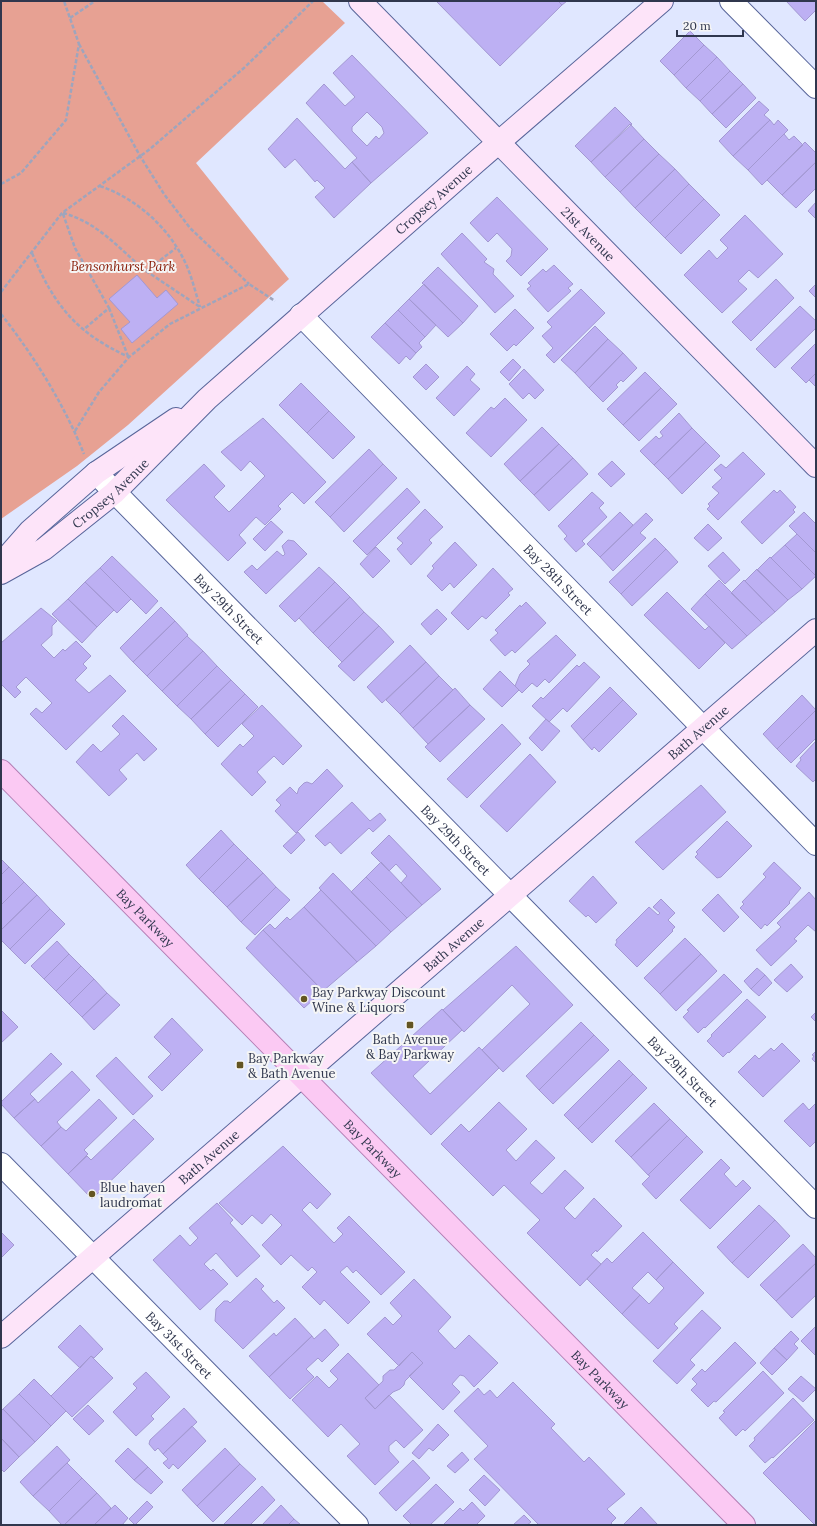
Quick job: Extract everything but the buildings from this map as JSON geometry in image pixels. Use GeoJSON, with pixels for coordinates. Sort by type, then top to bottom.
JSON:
{"type":"FeatureCollection","features":[{"type":"Feature","properties":{"kind":"main road","name":"Bay Parkway"},"geometry":{"type":"LineString","coordinates":[[1,771],[744,1525]]}},
{"type":"Feature","properties":{"kind":"street","name":"21st Avenue"},"geometry":{"type":"LineString","coordinates":[[360,1],[816,466]]}},
{"type":"Feature","properties":{"kind":"street","name":"Cropsey Avenue"},"geometry":{"type":"LineString","coordinates":[[1,573],[44,549],[114,493],[207,399],[301,315],[662,1]]}},
{"type":"Feature","properties":{"kind":"street"},"geometry":{"type":"LineString","coordinates":[[731,1],[816,87]]}},
{"type":"Feature","properties":{"kind":"street","name":"Bay 28th Street"},"geometry":{"type":"LineString","coordinates":[[301,315],[702,729],[816,844]]}},
{"type":"Feature","properties":{"kind":"street","name":"Cropsey Avenue"},"geometry":{"type":"LineString","coordinates":[[1,564],[91,466],[207,399]]}},
{"type":"Feature","properties":{"kind":"street","name":"Bay 29th Street"},"geometry":{"type":"LineString","coordinates":[[91,466],[114,493],[816,1207]]}},
{"type":"Feature","properties":{"kind":"street","name":"Bath Avenue"},"geometry":{"type":"LineString","coordinates":[[1,1337],[303,1077],[816,630]]}},
{"type":"Feature","properties":{"kind":"street","name":"Bay 31st Street"},"geometry":{"type":"LineString","coordinates":[[1,1164],[357,1525]]}},
{"type":"Feature","properties":{"kind":"path"},"geometry":{"type":"LineString","coordinates":[[64,1],[79,44],[140,156],[164,194],[190,228],[249,284],[275,301]]}},
{"type":"Feature","properties":{"kind":"path"},"geometry":{"type":"LineString","coordinates":[[70,18],[95,1]]}},
{"type":"Feature","properties":{"kind":"path"},"geometry":{"type":"LineString","coordinates":[[1,292],[62,213],[140,156],[246,67],[313,1]]}},
{"type":"Feature","properties":{"kind":"path"},"geometry":{"type":"LineString","coordinates":[[1,184],[21,173],[66,120],[79,44]]}},
{"type":"Feature","properties":{"kind":"path"},"geometry":{"type":"LineString","coordinates":[[100,186],[111,190],[142,209],[158,224],[176,248],[190,275],[200,308]]}},
{"type":"Feature","properties":{"kind":"path"},"geometry":{"type":"LineString","coordinates":[[62,213],[93,225],[146,271],[200,308]]}},
{"type":"Feature","properties":{"kind":"path"},"geometry":{"type":"LineString","coordinates":[[62,213],[76,248],[109,308],[129,357]]}},
{"type":"Feature","properties":{"kind":"path"},"geometry":{"type":"LineString","coordinates":[[146,271],[176,248]]}},
{"type":"Feature","properties":{"kind":"path"},"geometry":{"type":"LineString","coordinates":[[32,253],[50,292],[74,323],[112,349],[129,357]]}},
{"type":"Feature","properties":{"kind":"path"},"geometry":{"type":"LineString","coordinates":[[75,431],[99,392],[129,357],[170,324],[249,284]]}},
{"type":"Feature","properties":{"kind":"path"},"geometry":{"type":"LineString","coordinates":[[83,330],[109,308]]}},
{"type":"Feature","properties":{"kind":"path"},"geometry":{"type":"LineString","coordinates":[[1,314],[27,348],[75,431],[91,466]]}},
{"type":"Feature","properties":{"kind":"green space","name":"Bensonhurst Park"},"geometry":{"type":"Polygon","coordinates":[[[1,1],[322,1],[345,23],[196,163],[289,279],[128,425],[77,466],[1,519],[1,1]]]}},
{"type":"Feature","properties":{"kind":"place","name":"Bay Parkway Discount Wine & Liquors"},"geometry":{"type":"Point","coordinates":[304,999]}},
{"type":"Feature","properties":{"kind":"place","name":"Bath Avenue & Bay Parkway"},"geometry":{"type":"Point","coordinates":[410,1025]}},
{"type":"Feature","properties":{"kind":"place","name":"Bay Parkway & Bath Avenue"},"geometry":{"type":"Point","coordinates":[240,1065]}},
{"type":"Feature","properties":{"kind":"place","name":"Blue haven laudromat"},"geometry":{"type":"Point","coordinates":[92,1194]}}]}
